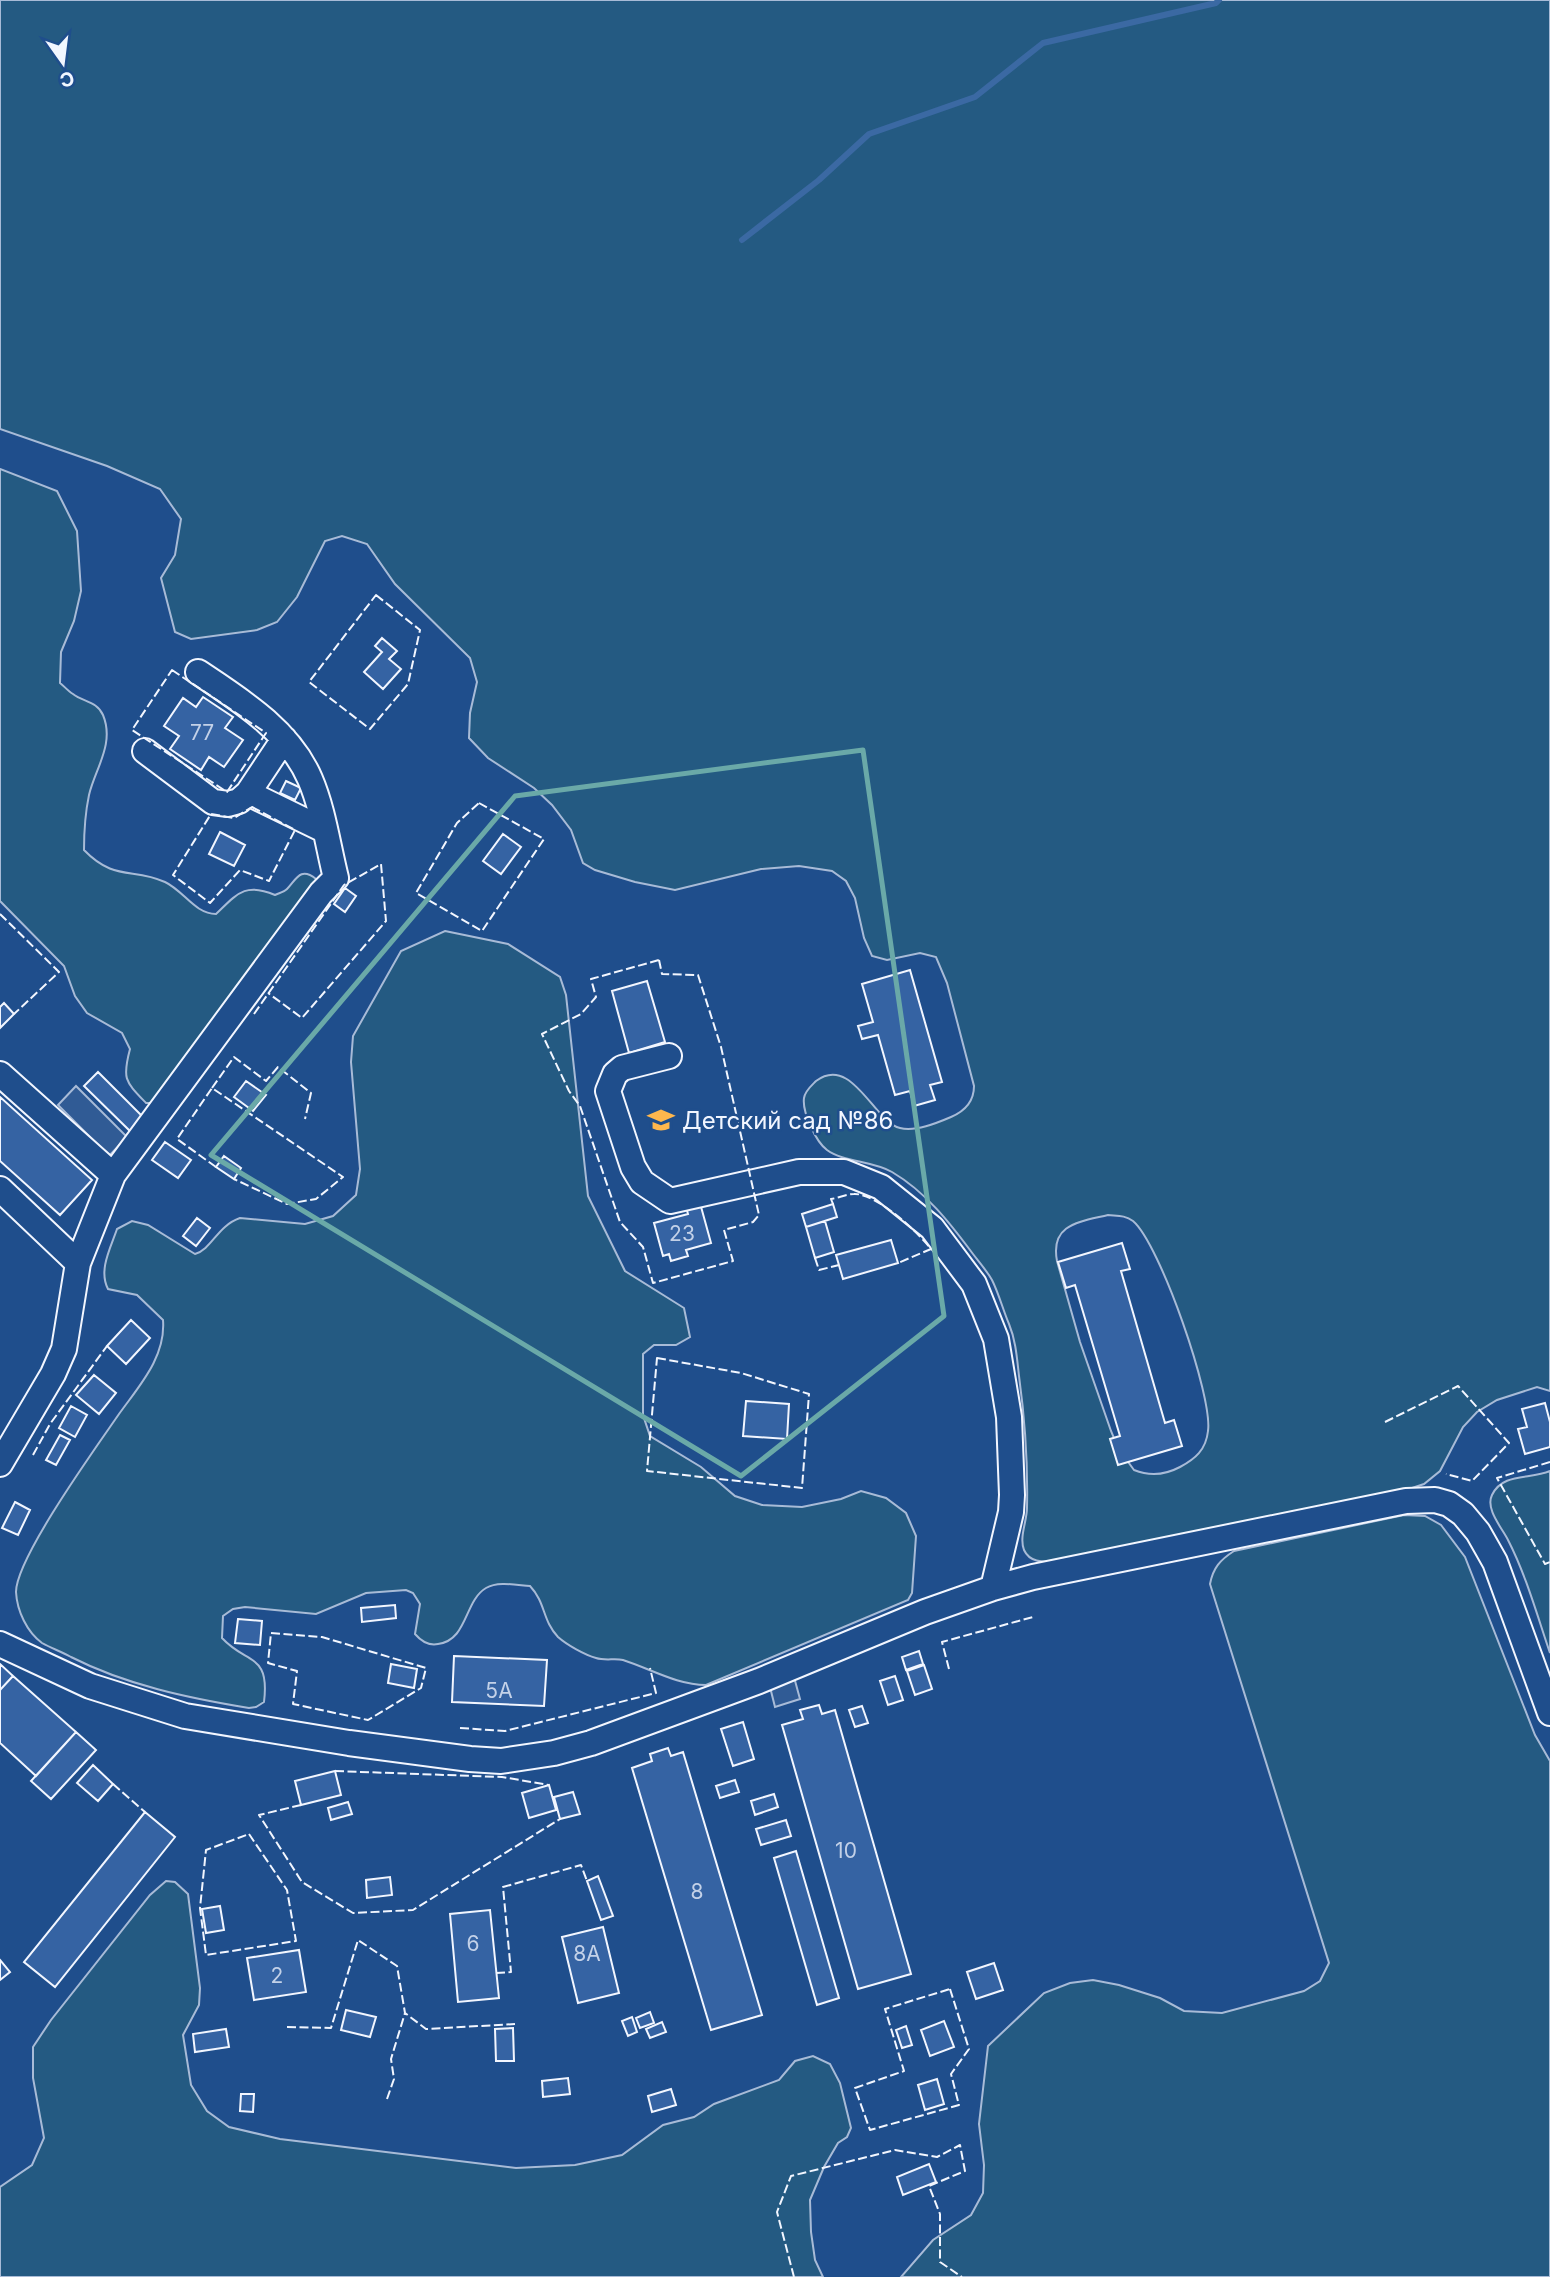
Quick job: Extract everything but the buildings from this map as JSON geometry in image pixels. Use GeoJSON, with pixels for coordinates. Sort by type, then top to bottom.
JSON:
{"type":"FeatureCollection","features":[{"type":"Feature","properties":{"kind":"street"},"geometry":{"type":"LineString","coordinates":[[0,1464],[53,1374],[64,1349],[78,1263],[113,1175],[321,893],[336,878],[310,779],[284,739],[251,708],[198,672]]}},
{"type":"Feature","properties":{"kind":"street"},"geometry":{"type":"LineString","coordinates":[[145,751],[213,802],[228,804],[239,801],[248,793],[284,739]]}},
{"type":"Feature","properties":{"kind":"street"},"geometry":{"type":"LineString","coordinates":[[248,793],[324,830]]}},
{"type":"Feature","properties":{"kind":"street"},"geometry":{"type":"LineString","coordinates":[[669,1056],[622,1068],[615,1074],[608,1091],[633,1167],[642,1182],[670,1201],[799,1172],[844,1172],[881,1187],[932,1228],[974,1284],[996,1339],[1009,1417],[1011,1512],[993,1588]]}},
{"type":"Feature","properties":{"kind":"street"},"geometry":{"type":"LineString","coordinates":[[0,1074],[113,1175]]}},
{"type":"Feature","properties":{"kind":"street"},"geometry":{"type":"LineString","coordinates":[[0,1189],[78,1263]]}},
{"type":"Feature","properties":{"kind":"street"},"geometry":{"type":"LineString","coordinates":[[0,1644],[90,1686],[185,1716],[349,1743],[501,1761],[554,1753],[591,1743],[759,1681],[925,1612],[993,1588],[1034,1577],[1406,1501],[1435,1500],[1449,1504],[1463,1514],[1488,1549],[1550,1713]]}},
{"type":"Feature","properties":{"kind":"highlighted area"},"geometry":{"type":"Polygon","coordinates":[[[863,750],[944,1316],[741,1476],[211,1155],[515,796],[863,750]]]}},
{"type":"Feature","properties":{"kind":"shaded area"},"geometry":{"type":"Polygon","coordinates":[[[0,0],[1550,0],[1550,1391],[1537,1387],[1497,1400],[1477,1412],[1463,1427],[1440,1471],[1424,1484],[1400,1492],[1056,1562],[1038,1561],[1030,1557],[1023,1545],[1027,1475],[1017,1357],[1011,1330],[992,1280],[946,1220],[916,1189],[885,1168],[841,1157],[827,1150],[818,1140],[805,1111],[805,1095],[808,1089],[816,1081],[829,1075],[841,1076],[852,1082],[890,1123],[900,1128],[912,1129],[933,1124],[956,1115],[968,1105],[974,1086],[947,983],[936,957],[920,953],[887,960],[872,956],[864,938],[855,898],[846,881],[832,871],[799,866],[761,869],[675,890],[595,870],[583,863],[571,830],[552,805],[534,788],[488,758],[469,738],[470,713],[477,682],[470,658],[395,584],[367,544],[342,536],[325,541],[297,597],[277,622],[257,630],[191,639],[175,632],[161,578],[175,555],[181,519],[160,489],[107,466],[0,429],[0,0]],[[1108,1215],[1077,1223],[1062,1232],[1056,1249],[1057,1261],[1080,1342],[1118,1448],[1134,1470],[1163,1473],[1190,1461],[1205,1444],[1208,1431],[1202,1387],[1170,1289],[1144,1235],[1133,1221],[1108,1215]]]}},
{"type":"Feature","properties":{"kind":"shaded area"},"geometry":{"type":"Polygon","coordinates":[[[0,469],[57,491],[77,531],[81,591],[74,621],[61,652],[60,683],[71,693],[94,704],[100,710],[107,736],[89,795],[84,850],[95,860],[115,870],[165,882],[202,910],[216,914],[242,892],[256,890],[275,895],[286,890],[302,874],[316,879],[308,896],[153,1103],[146,1103],[127,1079],[126,1067],[130,1049],[122,1033],[87,1013],[75,996],[64,966],[0,901],[0,469]]]}},
{"type":"Feature","properties":{"kind":"shaded area"},"geometry":{"type":"Polygon","coordinates":[[[445,931],[508,944],[560,977],[566,995],[588,1196],[625,1271],[684,1308],[690,1337],[676,1345],[654,1345],[643,1354],[643,1415],[650,1436],[701,1467],[735,1496],[762,1505],[802,1507],[841,1499],[861,1491],[886,1498],[906,1513],[916,1536],[912,1593],[908,1600],[706,1685],[674,1679],[623,1660],[599,1659],[582,1652],[553,1631],[530,1586],[513,1584],[486,1588],[473,1602],[455,1635],[448,1641],[434,1644],[425,1642],[415,1634],[420,1604],[413,1593],[406,1590],[366,1593],[316,1614],[245,1607],[233,1609],[223,1616],[222,1638],[260,1667],[265,1686],[264,1702],[249,1708],[135,1683],[92,1667],[42,1643],[27,1627],[21,1614],[16,1592],[20,1576],[29,1554],[59,1502],[143,1382],[156,1359],[163,1334],[163,1320],[137,1295],[108,1289],[105,1266],[117,1229],[132,1221],[148,1225],[195,1254],[206,1247],[226,1226],[240,1218],[305,1224],[333,1216],[356,1195],[360,1169],[351,1062],[353,1036],[401,951],[445,931]]]}},
{"type":"Feature","properties":{"kind":"shaded area"},"geometry":{"type":"Polygon","coordinates":[[[76,1086],[127,1137],[109,1156],[58,1105],[76,1086]]]}},
{"type":"Feature","properties":{"kind":"shaded area"},"geometry":{"type":"Polygon","coordinates":[[[1550,1471],[1550,1653],[1531,1595],[1508,1540],[1492,1512],[1490,1500],[1503,1483],[1550,1471]]]}},
{"type":"Feature","properties":{"kind":"shaded area"},"geometry":{"type":"Polygon","coordinates":[[[1404,1515],[1425,1516],[1441,1525],[1465,1557],[1535,1735],[1550,1761],[1550,2277],[901,2277],[933,2240],[971,2215],[983,2193],[984,2165],[979,2124],[988,2046],[1044,1993],[1070,1983],[1093,1980],[1160,1998],[1184,2011],[1222,2013],[1304,1991],[1320,1981],[1329,1963],[1210,1584],[1218,1565],[1234,1551],[1404,1515]]]}},
{"type":"Feature","properties":{"kind":"shaded area"},"geometry":{"type":"Polygon","coordinates":[[[794,1677],[800,1699],[775,1707],[770,1687],[794,1677]]]}},
{"type":"Feature","properties":{"kind":"shaded area"},"geometry":{"type":"Polygon","coordinates":[[[166,1881],[175,1882],[188,1894],[200,1988],[199,2005],[183,2035],[191,2085],[207,2111],[229,2127],[280,2139],[516,2168],[575,2165],[622,2155],[663,2125],[694,2117],[714,2104],[779,2080],[795,2061],[813,2056],[830,2064],[840,2083],[851,2128],[847,2137],[838,2143],[824,2167],[810,2200],[815,2260],[823,2277],[0,2277],[0,2187],[32,2165],[44,2138],[33,2078],[33,2047],[51,2020],[150,1895],[166,1881]]]}},
{"type":"Feature","properties":{"kind":"waterway"},"geometry":{"type":"LineString","coordinates":[[742,240],[819,180],[869,134],[975,97],[1043,43],[1216,3],[1219,0]]}},
{"type":"Feature","properties":{"kind":"fence"},"geometry":{"type":"LineString","coordinates":[[376,595],[420,630],[408,684],[370,729],[309,682],[376,595]]}},
{"type":"Feature","properties":{"kind":"fence"},"geometry":{"type":"LineString","coordinates":[[172,670],[266,733],[227,792],[132,730],[172,670]]}},
{"type":"Feature","properties":{"kind":"fence"},"geometry":{"type":"LineString","coordinates":[[479,803],[544,839],[482,931],[416,893],[457,823],[479,803]]}},
{"type":"Feature","properties":{"kind":"fence"},"geometry":{"type":"LineString","coordinates":[[252,807],[295,830],[269,881],[240,870],[210,903],[173,875],[211,814],[234,818],[252,807]]}},
{"type":"Feature","properties":{"kind":"fence"},"geometry":{"type":"LineString","coordinates":[[254,1014],[344,885],[381,864],[386,921],[302,1018],[268,993]]}},
{"type":"Feature","properties":{"kind":"fence"},"geometry":{"type":"LineString","coordinates":[[0,914],[59,972],[14,1014]]}},
{"type":"Feature","properties":{"kind":"fence"},"geometry":{"type":"LineString","coordinates":[[659,960],[662,974],[698,975],[721,1047],[759,1215],[753,1222],[724,1230],[733,1261],[653,1283],[643,1247],[620,1222],[580,1106],[569,1091],[542,1034],[581,1014],[596,997],[591,979],[659,960]]}},
{"type":"Feature","properties":{"kind":"fence"},"geometry":{"type":"LineString","coordinates":[[212,1088],[234,1057],[266,1081],[278,1067],[311,1093],[305,1119]]}},
{"type":"Feature","properties":{"kind":"fence"},"geometry":{"type":"LineString","coordinates":[[216,1167],[177,1139],[212,1088],[343,1177],[316,1199],[287,1204],[234,1179]]}},
{"type":"Feature","properties":{"kind":"fence"},"geometry":{"type":"LineString","coordinates":[[833,1204],[831,1199],[851,1194],[863,1195],[885,1206],[917,1233],[931,1249],[898,1263]]}},
{"type":"Feature","properties":{"kind":"fence"},"geometry":{"type":"LineString","coordinates":[[815,1258],[819,1270],[839,1265]]}},
{"type":"Feature","properties":{"kind":"fence"},"geometry":{"type":"LineString","coordinates":[[33,1455],[50,1424],[107,1346]]}},
{"type":"Feature","properties":{"kind":"fence"},"geometry":{"type":"LineString","coordinates":[[657,1358],[741,1373],[809,1394],[802,1488],[647,1471],[657,1358]]}},
{"type":"Feature","properties":{"kind":"fence"},"geometry":{"type":"LineString","coordinates":[[1385,1422],[1458,1386],[1509,1443],[1472,1481],[1446,1474]]}},
{"type":"Feature","properties":{"kind":"fence"},"geometry":{"type":"LineString","coordinates":[[1550,1462],[1497,1478],[1545,1564],[1550,1562]]}},
{"type":"Feature","properties":{"kind":"fence"},"geometry":{"type":"LineString","coordinates":[[949,1669],[942,1642],[1033,1617]]}},
{"type":"Feature","properties":{"kind":"fence"},"geometry":{"type":"LineString","coordinates":[[271,1633],[322,1637],[426,1668],[421,1688],[368,1720],[293,1704],[297,1671],[268,1663],[271,1633]]}},
{"type":"Feature","properties":{"kind":"fence"},"geometry":{"type":"LineString","coordinates":[[460,1728],[505,1731],[656,1693],[650,1668]]}},
{"type":"Feature","properties":{"kind":"fence"},"geometry":{"type":"LineString","coordinates":[[335,1771],[502,1777],[549,1785]]}},
{"type":"Feature","properties":{"kind":"fence"},"geometry":{"type":"LineString","coordinates":[[113,1784],[145,1812]]}},
{"type":"Feature","properties":{"kind":"fence"},"geometry":{"type":"LineString","coordinates":[[301,1805],[259,1815],[302,1882],[353,1913],[413,1910],[560,1819]]}},
{"type":"Feature","properties":{"kind":"fence"},"geometry":{"type":"LineString","coordinates":[[249,1834],[287,1890],[296,1941],[206,1955],[200,1908],[206,1850],[249,1834]]}},
{"type":"Feature","properties":{"kind":"fence"},"geometry":{"type":"LineString","coordinates":[[496,1973],[511,1972],[503,1887],[581,1865],[587,1881]]}},
{"type":"Feature","properties":{"kind":"fence"},"geometry":{"type":"LineString","coordinates":[[287,2027],[331,2028],[358,1940],[397,1966],[405,2013],[426,2029],[515,2024]]}},
{"type":"Feature","properties":{"kind":"fence"},"geometry":{"type":"LineString","coordinates":[[950,1989],[969,2049],[951,2074],[959,2105],[870,2130],[855,2088],[904,2071],[885,2009],[950,1989]]}},
{"type":"Feature","properties":{"kind":"fence"},"geometry":{"type":"LineString","coordinates":[[387,2099],[394,2079],[391,2059],[405,2013]]}},
{"type":"Feature","properties":{"kind":"fence"},"geometry":{"type":"LineString","coordinates":[[794,2277],[777,2212],[791,2176],[895,2150],[937,2157],[960,2145],[965,2171],[929,2186],[940,2214],[940,2262],[962,2277]]}},
{"type":"Feature","properties":{"kind":"place","name":"Детский сад №86"},"geometry":{"type":"Point","coordinates":[661,1120]}}]}
